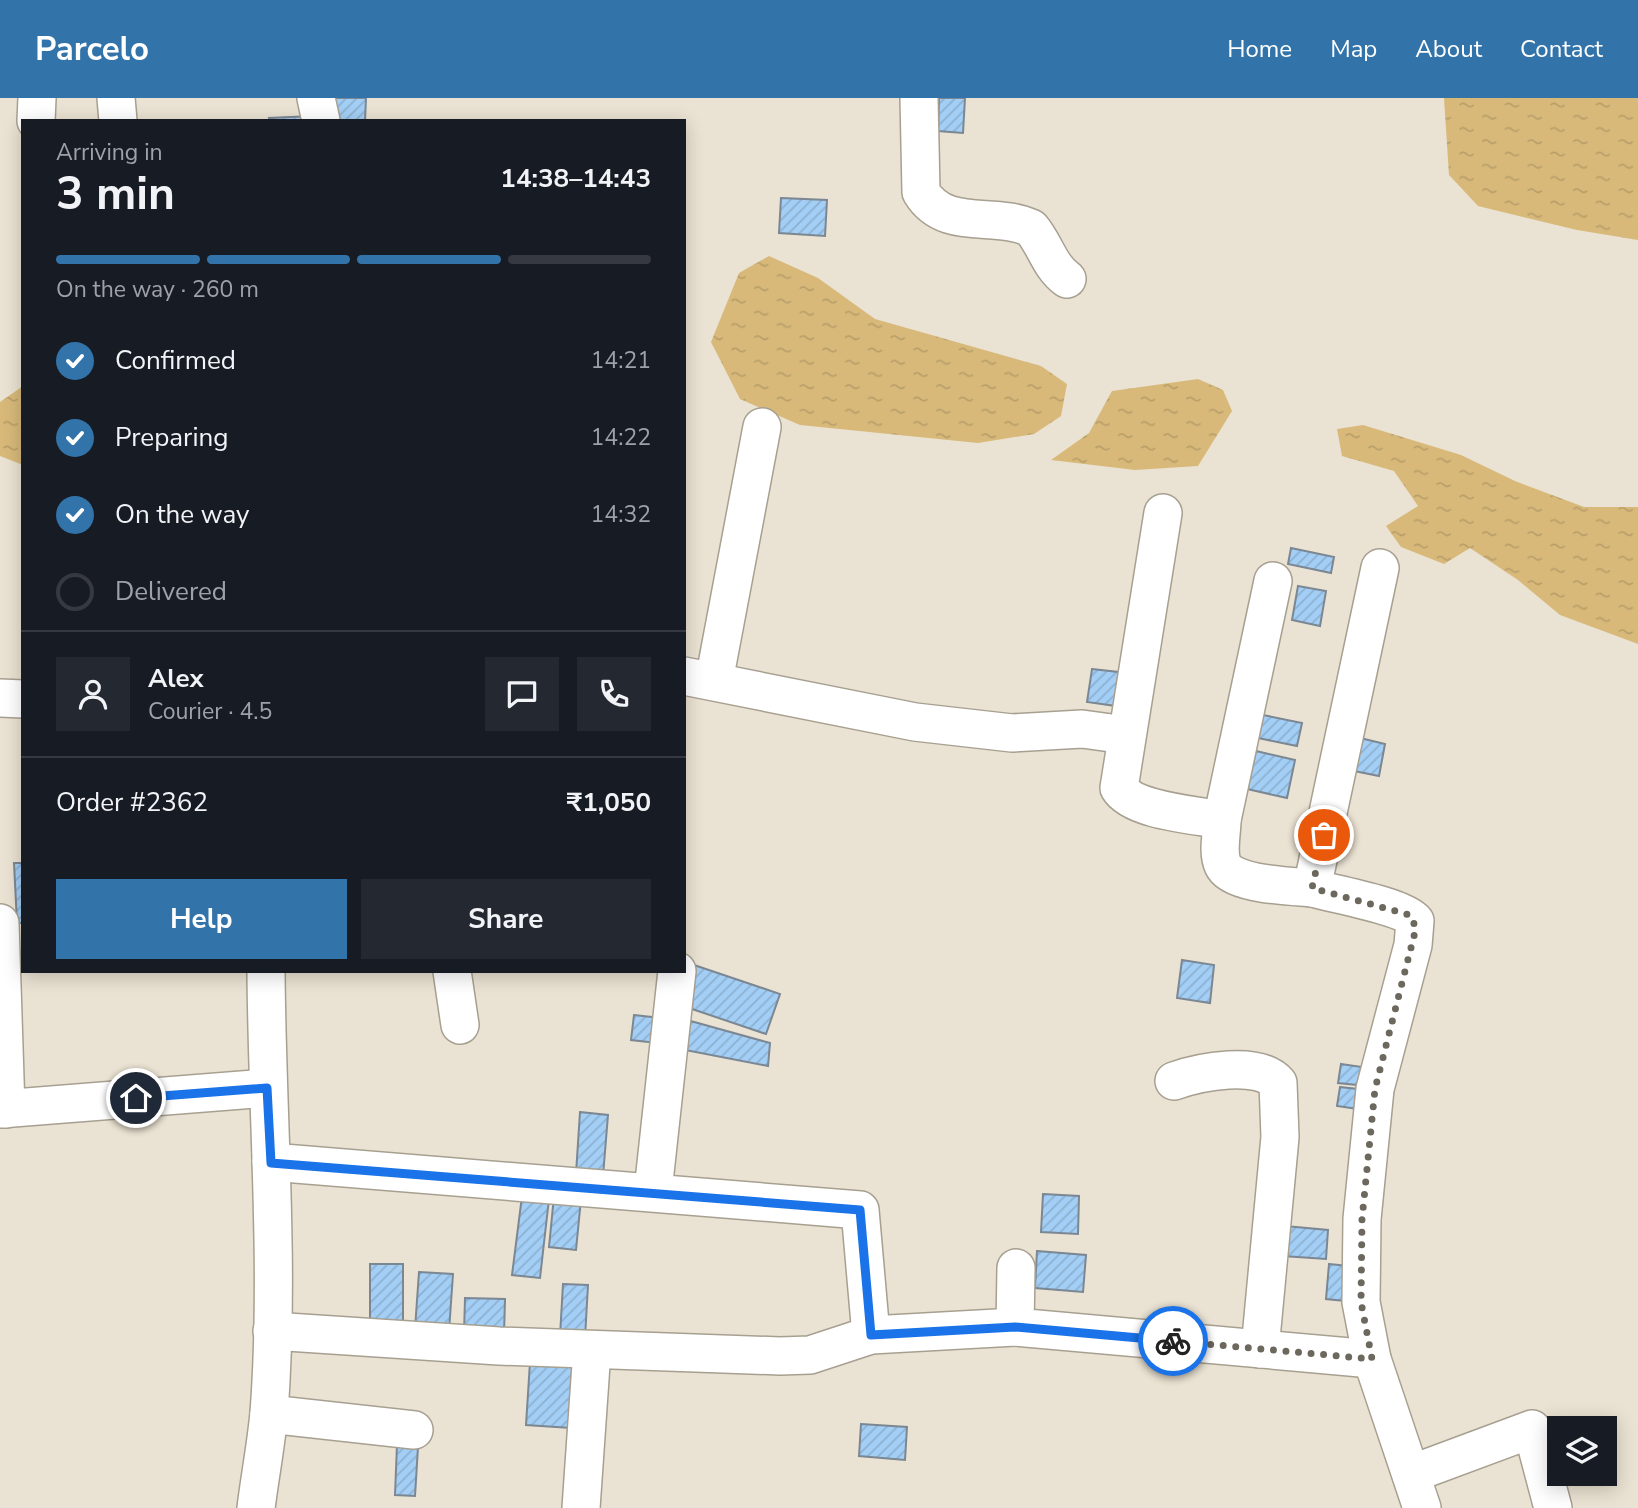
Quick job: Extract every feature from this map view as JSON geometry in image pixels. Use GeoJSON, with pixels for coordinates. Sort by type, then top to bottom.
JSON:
{"type":"FeatureCollection","features":[{"type":"Feature","properties":{"kind":"street"},"geometry":{"type":"LineString","coordinates":[[36,119],[37,98]]}},
{"type":"Feature","properties":{"kind":"street"},"geometry":{"type":"LineString","coordinates":[[116,98],[118,119]]}},
{"type":"Feature","properties":{"kind":"street"},"geometry":{"type":"LineString","coordinates":[[316,98],[321,119]]}},
{"type":"Feature","properties":{"kind":"street"},"geometry":{"type":"LineString","coordinates":[[919,98],[921,192],[928,203],[941,214],[1022,224],[1031,228],[1058,273],[1067,279]]}},
{"type":"Feature","properties":{"kind":"street"},"geometry":{"type":"LineString","coordinates":[[762,427],[699,679],[915,722],[1012,733],[1082,729],[1126,735]]}},
{"type":"Feature","properties":{"kind":"street"},"geometry":{"type":"LineString","coordinates":[[1163,513],[1117,780],[1123,795],[1143,805],[1222,820]]}},
{"type":"Feature","properties":{"kind":"street"},"geometry":{"type":"LineString","coordinates":[[1312,888],[1380,568]]}},
{"type":"Feature","properties":{"kind":"street"},"geometry":{"type":"LineString","coordinates":[[1273,582],[1222,820],[1220,854],[1224,867],[1234,877],[1312,888],[1410,915],[1416,928],[1375,1089],[1362,1219],[1361,1302],[1372,1359],[1422,1508]]}},
{"type":"Feature","properties":{"kind":"street"},"geometry":{"type":"LineString","coordinates":[[0,698],[21,699]]}},
{"type":"Feature","properties":{"kind":"street"},"geometry":{"type":"LineString","coordinates":[[6,947],[3,1109],[267,1088]]}},
{"type":"Feature","properties":{"kind":"street"},"geometry":{"type":"LineString","coordinates":[[256,1508],[269,1414],[272,1331],[266,973]]}},
{"type":"Feature","properties":{"kind":"street"},"geometry":{"type":"LineString","coordinates":[[452,973],[460,1025]]}},
{"type":"Feature","properties":{"kind":"street"},"geometry":{"type":"LineString","coordinates":[[653,1191],[677,973]]}},
{"type":"Feature","properties":{"kind":"street"},"geometry":{"type":"LineString","coordinates":[[1174,1081],[1213,1070],[1267,1075],[1278,1083],[1280,1137],[1260,1349]]}},
{"type":"Feature","properties":{"kind":"street"},"geometry":{"type":"LineString","coordinates":[[271,1163],[653,1191],[860,1210],[871,1335]]}},
{"type":"Feature","properties":{"kind":"street"},"geometry":{"type":"LineString","coordinates":[[1015,1327],[1016,1268]]}},
{"type":"Feature","properties":{"kind":"street"},"geometry":{"type":"LineString","coordinates":[[272,1331],[592,1350],[810,1355],[871,1335],[1015,1327],[1372,1359]]}},
{"type":"Feature","properties":{"kind":"street"},"geometry":{"type":"LineString","coordinates":[[581,1508],[592,1350]]}},
{"type":"Feature","properties":{"kind":"street"},"geometry":{"type":"LineString","coordinates":[[269,1414],[414,1430]]}},
{"type":"Feature","properties":{"kind":"street"},"geometry":{"type":"LineString","coordinates":[[1411,1474],[1532,1429],[1553,1508]]}},
{"type":"Feature","properties":{"kind":"water"},"geometry":{"type":"Polygon","coordinates":[[[1444,98],[1638,98],[1638,240],[1577,230],[1478,206],[1449,175],[1444,98]]]}},
{"type":"Feature","properties":{"kind":"water"},"geometry":{"type":"Polygon","coordinates":[[[769,256],[818,278],[875,319],[1041,366],[1067,384],[1061,416],[1034,434],[978,443],[800,425],[740,399],[711,342],[739,273],[769,256]]]}},
{"type":"Feature","properties":{"kind":"water"},"geometry":{"type":"Polygon","coordinates":[[[1198,379],[1223,390],[1232,411],[1198,466],[1135,470],[1051,460],[1089,433],[1112,391],[1198,379]]]}},
{"type":"Feature","properties":{"kind":"water"},"geometry":{"type":"Polygon","coordinates":[[[21,387],[21,464],[0,456],[0,402],[21,387]]]}},
{"type":"Feature","properties":{"kind":"water"},"geometry":{"type":"Polygon","coordinates":[[[1363,425],[1461,455],[1515,481],[1584,507],[1638,507],[1638,644],[1560,615],[1518,580],[1470,548],[1444,564],[1401,547],[1386,526],[1418,506],[1394,471],[1342,456],[1337,429],[1363,425]]]}},
{"type":"Feature","properties":{"kind":"building"},"geometry":{"type":"Polygon","coordinates":[[[328,98],[366,98],[365,119],[328,119],[328,98]]]}},
{"type":"Feature","properties":{"kind":"building"},"geometry":{"type":"Polygon","coordinates":[[[939,98],[965,98],[963,133],[938,131],[939,98]]]}},
{"type":"Feature","properties":{"kind":"building"},"geometry":{"type":"Polygon","coordinates":[[[312,116],[312,119],[269,118],[312,116]]]}},
{"type":"Feature","properties":{"kind":"building"},"geometry":{"type":"Polygon","coordinates":[[[781,198],[827,200],[825,236],[779,233],[781,198]]]}},
{"type":"Feature","properties":{"kind":"building"},"geometry":{"type":"Polygon","coordinates":[[[1291,548],[1334,557],[1331,573],[1288,564],[1291,548]]]}},
{"type":"Feature","properties":{"kind":"building"},"geometry":{"type":"Polygon","coordinates":[[[1298,586],[1326,591],[1320,626],[1292,620],[1298,586]]]}},
{"type":"Feature","properties":{"kind":"building"},"geometry":{"type":"Polygon","coordinates":[[[1092,669],[1127,673],[1123,707],[1087,702],[1092,669]]]}},
{"type":"Feature","properties":{"kind":"building"},"geometry":{"type":"Polygon","coordinates":[[[1263,715],[1302,723],[1297,746],[1258,738],[1263,715]]]}},
{"type":"Feature","properties":{"kind":"building"},"geometry":{"type":"Polygon","coordinates":[[[1356,737],[1385,744],[1379,776],[1349,770],[1356,737]]]}},
{"type":"Feature","properties":{"kind":"building"},"geometry":{"type":"Polygon","coordinates":[[[1256,751],[1295,760],[1287,798],[1247,789],[1256,751]]]}},
{"type":"Feature","properties":{"kind":"building"},"geometry":{"type":"Polygon","coordinates":[[[14,863],[21,863],[21,923],[17,923],[14,863]]]}},
{"type":"Feature","properties":{"kind":"building"},"geometry":{"type":"Polygon","coordinates":[[[1182,960],[1214,965],[1210,1003],[1177,998],[1182,960]]]}},
{"type":"Feature","properties":{"kind":"building"},"geometry":{"type":"Polygon","coordinates":[[[694,965],[780,994],[766,1034],[692,1009],[694,965]]]}},
{"type":"Feature","properties":{"kind":"building"},"geometry":{"type":"Polygon","coordinates":[[[634,1015],[660,1018],[657,1043],[631,1040],[634,1015]]]}},
{"type":"Feature","properties":{"kind":"building"},"geometry":{"type":"Polygon","coordinates":[[[687,1020],[770,1043],[768,1066],[680,1049],[687,1020]]]}},
{"type":"Feature","properties":{"kind":"building"},"geometry":{"type":"Polygon","coordinates":[[[1341,1064],[1369,1068],[1367,1086],[1338,1083],[1341,1064]]]}},
{"type":"Feature","properties":{"kind":"building"},"geometry":{"type":"Polygon","coordinates":[[[1340,1087],[1367,1090],[1365,1110],[1337,1106],[1340,1087]]]}},
{"type":"Feature","properties":{"kind":"building"},"geometry":{"type":"Polygon","coordinates":[[[580,1112],[608,1115],[603,1176],[576,1174],[580,1112]]]}},
{"type":"Feature","properties":{"kind":"building"},"geometry":{"type":"Polygon","coordinates":[[[1043,1194],[1079,1196],[1078,1234],[1041,1232],[1043,1194]]]}},
{"type":"Feature","properties":{"kind":"building"},"geometry":{"type":"Polygon","coordinates":[[[522,1196],[549,1199],[540,1278],[512,1275],[522,1196]]]}},
{"type":"Feature","properties":{"kind":"building"},"geometry":{"type":"Polygon","coordinates":[[[554,1196],[581,1199],[576,1250],[549,1247],[554,1196]]]}},
{"type":"Feature","properties":{"kind":"building"},"geometry":{"type":"Polygon","coordinates":[[[1285,1226],[1328,1230],[1326,1259],[1283,1256],[1285,1226]]]}},
{"type":"Feature","properties":{"kind":"building"},"geometry":{"type":"Polygon","coordinates":[[[1037,1251],[1086,1255],[1083,1292],[1035,1288],[1037,1251]]]}},
{"type":"Feature","properties":{"kind":"building"},"geometry":{"type":"Polygon","coordinates":[[[370,1264],[403,1264],[403,1327],[370,1327],[370,1264]]]}},
{"type":"Feature","properties":{"kind":"building"},"geometry":{"type":"Polygon","coordinates":[[[1329,1264],[1358,1267],[1355,1302],[1326,1299],[1329,1264]]]}},
{"type":"Feature","properties":{"kind":"building"},"geometry":{"type":"Polygon","coordinates":[[[419,1272],[453,1274],[449,1331],[415,1329],[419,1272]]]}},
{"type":"Feature","properties":{"kind":"building"},"geometry":{"type":"Polygon","coordinates":[[[563,1284],[588,1285],[585,1338],[560,1336],[563,1284]]]}},
{"type":"Feature","properties":{"kind":"building"},"geometry":{"type":"Polygon","coordinates":[[[465,1298],[505,1299],[504,1335],[464,1334],[465,1298]]]}},
{"type":"Feature","properties":{"kind":"building"},"geometry":{"type":"Polygon","coordinates":[[[530,1362],[575,1365],[571,1428],[526,1425],[530,1362]]]}},
{"type":"Feature","properties":{"kind":"building"},"geometry":{"type":"Polygon","coordinates":[[[861,1424],[907,1427],[905,1460],[859,1456],[861,1424]]]}},
{"type":"Feature","properties":{"kind":"building"},"geometry":{"type":"Polygon","coordinates":[[[397,1445],[418,1447],[415,1496],[395,1495],[397,1445]]]}},
{"type":"Feature","properties":{"kind":"way so far"},"geometry":{"type":"LineString","coordinates":[[1173,1341],[1372,1359],[1361,1302],[1362,1219],[1375,1089],[1416,928],[1410,915],[1312,888],[1324,835]]}},
{"type":"Feature","properties":{"kind":"route"},"geometry":{"type":"LineString","coordinates":[[136,1098],[267,1088],[271,1163],[653,1191],[860,1210],[871,1335],[1015,1327],[1173,1341]]}}]}
